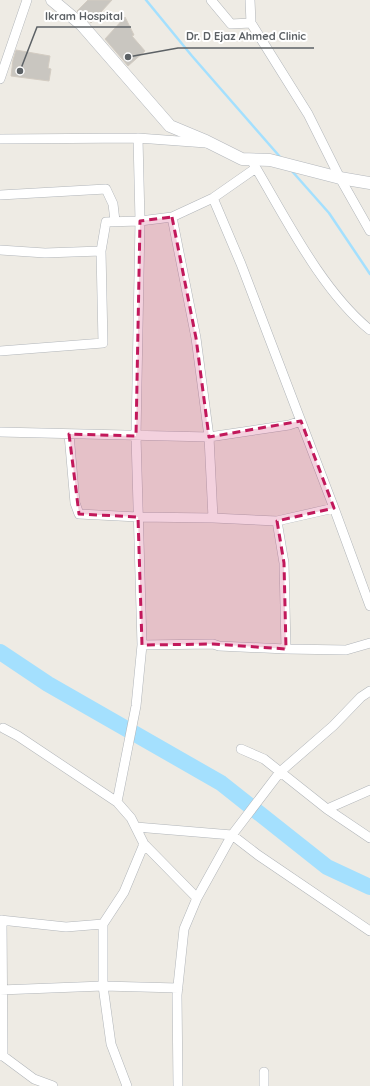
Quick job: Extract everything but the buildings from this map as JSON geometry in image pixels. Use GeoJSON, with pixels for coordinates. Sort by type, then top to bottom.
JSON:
{"type":"FeatureCollection","features":[{"type":"Feature","properties":{"kind":"street"},"geometry":{"type":"LineString","coordinates":[[0,79],[27,0]]}},
{"type":"Feature","properties":{"kind":"street"},"geometry":{"type":"LineString","coordinates":[[52,0],[82,25],[170,126],[213,144],[254,164],[325,282],[361,323],[370,330]]}},
{"type":"Feature","properties":{"kind":"street"},"geometry":{"type":"LineString","coordinates":[[211,0],[231,24],[251,23]]}},
{"type":"Feature","properties":{"kind":"street"},"geometry":{"type":"LineString","coordinates":[[250,0],[251,23],[308,114],[340,178],[370,231]]}},
{"type":"Feature","properties":{"kind":"street"},"geometry":{"type":"LineString","coordinates":[[0,139],[138,138],[213,144]]}},
{"type":"Feature","properties":{"kind":"street"},"geometry":{"type":"LineString","coordinates":[[117,802],[136,706],[142,645],[136,436],[140,220],[138,138]]}},
{"type":"Feature","properties":{"kind":"street"},"geometry":{"type":"LineString","coordinates":[[0,351],[102,343],[101,251],[106,222],[172,217],[213,198],[254,164],[270,160],[340,178],[370,183]]}},
{"type":"Feature","properties":{"kind":"street"},"geometry":{"type":"LineString","coordinates":[[0,195],[106,189],[113,204],[115,221]]}},
{"type":"Feature","properties":{"kind":"street"},"geometry":{"type":"LineString","coordinates":[[213,198],[241,264],[370,606]]}},
{"type":"Feature","properties":{"kind":"street"},"geometry":{"type":"LineString","coordinates":[[172,217],[196,338],[209,437],[213,518]]}},
{"type":"Feature","properties":{"kind":"street"},"geometry":{"type":"LineString","coordinates":[[0,250],[45,253],[101,251]]}},
{"type":"Feature","properties":{"kind":"street"},"geometry":{"type":"LineString","coordinates":[[0,432],[209,437],[288,425],[301,420]]}},
{"type":"Feature","properties":{"kind":"street"},"geometry":{"type":"LineString","coordinates":[[69,434],[75,503],[79,514],[277,521],[334,508]]}},
{"type":"Feature","properties":{"kind":"street"},"geometry":{"type":"LineString","coordinates":[[277,521],[284,563],[286,649]]}},
{"type":"Feature","properties":{"kind":"street"},"geometry":{"type":"LineString","coordinates":[[142,645],[213,644],[219,646],[346,650],[370,643]]}},
{"type":"Feature","properties":{"kind":"street"},"geometry":{"type":"LineString","coordinates":[[178,1086],[178,988],[184,929],[197,898],[232,835],[280,772],[333,726],[370,691]]}},
{"type":"Feature","properties":{"kind":"street"},"geometry":{"type":"LineString","coordinates":[[1,729],[18,736],[117,802],[131,818],[144,844],[197,898]]}},
{"type":"Feature","properties":{"kind":"street"},"geometry":{"type":"LineString","coordinates":[[241,749],[264,759],[327,809],[370,838]]}},
{"type":"Feature","properties":{"kind":"street"},"geometry":{"type":"LineString","coordinates":[[327,809],[370,790]]}},
{"type":"Feature","properties":{"kind":"street"},"geometry":{"type":"LineString","coordinates":[[136,827],[232,835],[258,856],[370,931]]}},
{"type":"Feature","properties":{"kind":"street"},"geometry":{"type":"LineString","coordinates":[[127,1086],[111,1044],[103,986],[103,924],[124,892],[144,844]]}},
{"type":"Feature","properties":{"kind":"street"},"geometry":{"type":"LineString","coordinates":[[53,1086],[34,1082],[2,1056],[1,920],[66,926],[103,924]]}},
{"type":"Feature","properties":{"kind":"street"},"geometry":{"type":"LineString","coordinates":[[1,990],[103,986],[178,988]]}},
{"type":"Feature","properties":{"kind":"street"},"geometry":{"type":"LineString","coordinates":[[264,1072],[264,1086]]}},
{"type":"Feature","properties":{"kind":"highlighted area"},"geometry":{"type":"Polygon","coordinates":[[[172,217],[196,338],[209,437],[301,421],[334,508],[277,521],[284,563],[286,649],[213,644],[142,645],[138,517],[79,514],[69,434],[136,436],[140,221],[172,217]]]}},
{"type":"Feature","properties":{"kind":"waterway"},"geometry":{"type":"LineString","coordinates":[[146,0],[192,56],[281,158]]}},
{"type":"Feature","properties":{"kind":"waterway"},"geometry":{"type":"LineString","coordinates":[[291,170],[329,213],[370,274]]}},
{"type":"Feature","properties":{"kind":"waterway"},"geometry":{"type":"LineString","coordinates":[[0,652],[48,684],[221,783],[327,867],[370,887]]}},
{"type":"Feature","properties":{"kind":"place","name":"Dr. D Ejaz Ahmed Clinic"},"geometry":{"type":"Point","coordinates":[128,57]}},
{"type":"Feature","properties":{"kind":"place","name":"Ikram Hospital"},"geometry":{"type":"Point","coordinates":[20,71]}}]}
